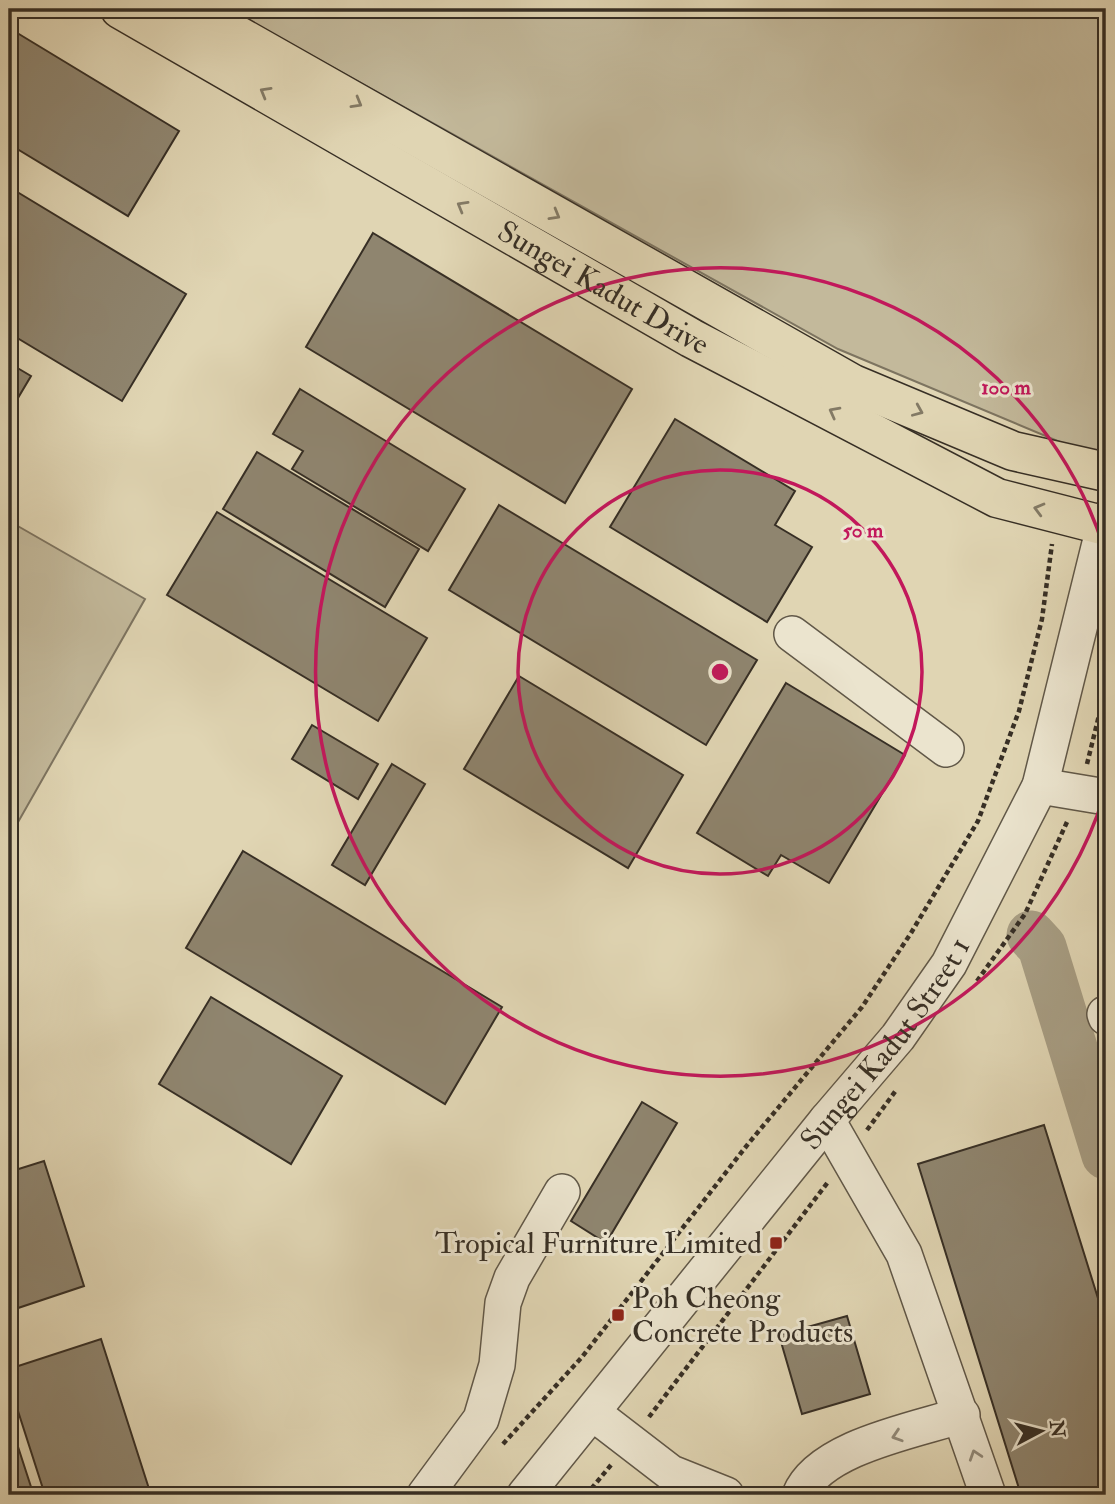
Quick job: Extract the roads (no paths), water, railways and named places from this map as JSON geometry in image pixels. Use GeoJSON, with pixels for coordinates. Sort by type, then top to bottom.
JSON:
{"type":"FeatureCollection","features":[{"type":"Feature","properties":{"kind":"main road","name":"Sungei Kadut Drive"},"geometry":{"type":"LineString","coordinates":[[120,9],[691,338],[998,498],[1106,524]]}},
{"type":"Feature","properties":{"kind":"main road","name":"Sungei Kadut Drive"},"geometry":{"type":"LineString","coordinates":[[191,9],[853,384],[1013,451],[1106,472]]}},
{"type":"Feature","properties":{"kind":"street","name":"Sungei Kadut Street 1"},"geometry":{"type":"LineString","coordinates":[[525,1495],[827,1119],[898,1037],[949,964],[1040,786],[1106,524]]}},
{"type":"Feature","properties":{"kind":"street"},"geometry":{"type":"LineString","coordinates":[[792,634],[946,749]]}},
{"type":"Feature","properties":{"kind":"street"},"geometry":{"type":"LineString","coordinates":[[1040,786],[1106,797]]}},
{"type":"Feature","properties":{"kind":"street"},"geometry":{"type":"LineString","coordinates":[[827,1119],[904,1254],[988,1495]]}},
{"type":"Feature","properties":{"kind":"street"},"geometry":{"type":"LineString","coordinates":[[425,1495],[481,1419],[497,1365],[503,1303],[512,1278],[562,1192]]}},
{"type":"Feature","properties":{"kind":"street"},"geometry":{"type":"LineString","coordinates":[[593,1413],[671,1473],[726,1495]]}},
{"type":"Feature","properties":{"kind":"street"},"geometry":{"type":"LineString","coordinates":[[792,1494],[821,1468],[847,1452],[962,1415]]}},
{"type":"Feature","properties":{"kind":"waterway"},"geometry":{"type":"LineString","coordinates":[[1031,935],[1042,947],[1106,1155]]}},
{"type":"Feature","properties":{"kind":"place","name":"Tropical Furniture Limited"},"geometry":{"type":"Point","coordinates":[776,1243]}},
{"type":"Feature","properties":{"kind":"place","name":"Poh Cheong Concrete Products"},"geometry":{"type":"Point","coordinates":[618,1315]}}]}
